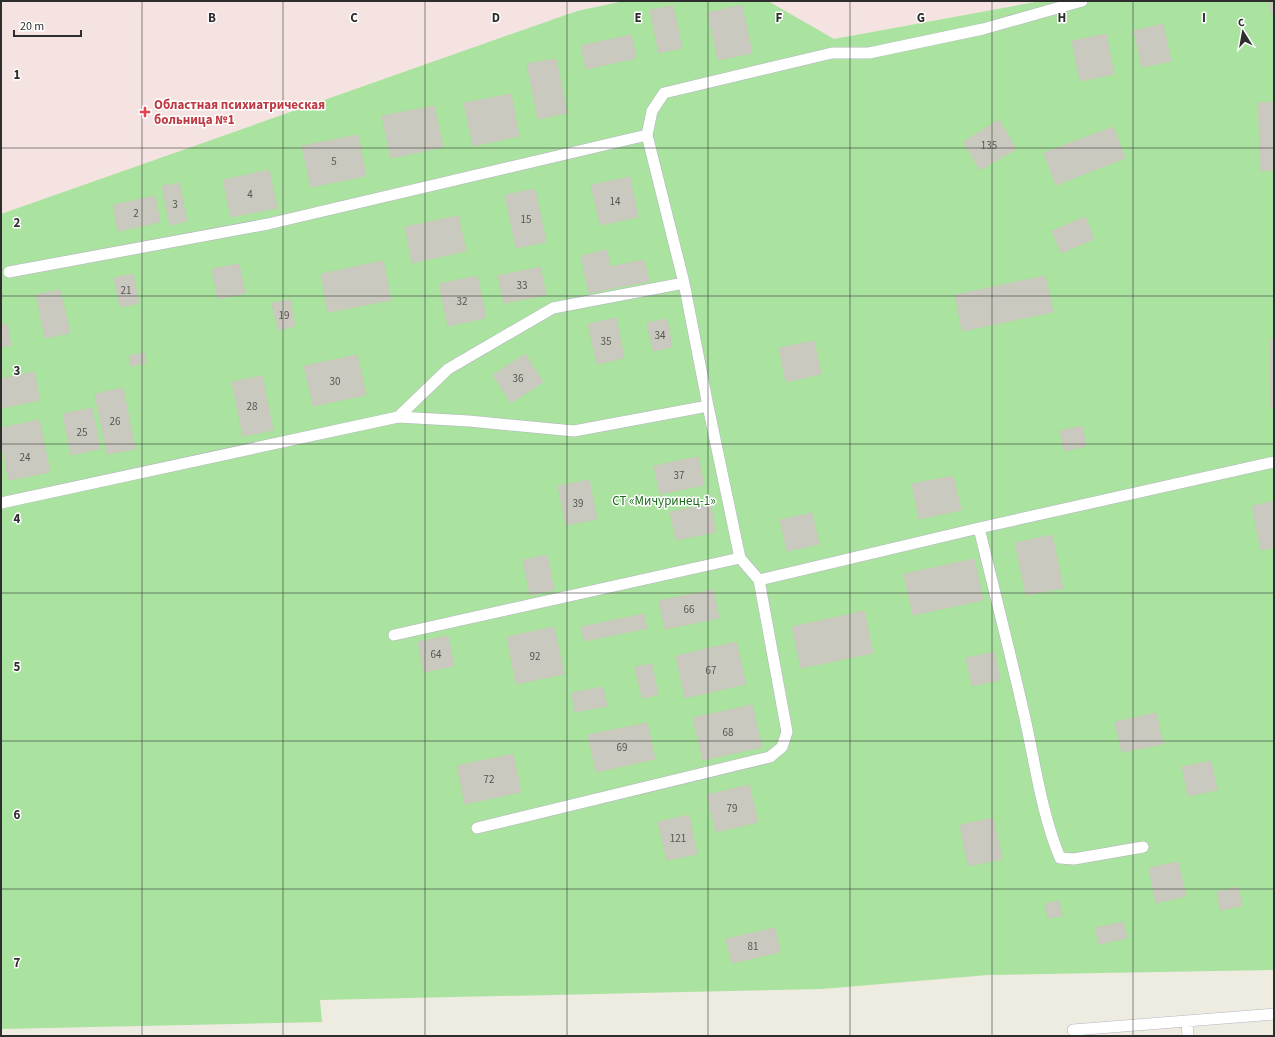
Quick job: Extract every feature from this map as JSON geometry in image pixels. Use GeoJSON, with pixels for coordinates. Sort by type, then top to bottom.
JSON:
{"type":"FeatureCollection","features":[{"type":"Feature","properties":{"kind":"lane"},"geometry":{"type":"LineString","coordinates":[[477,828],[770,757],[782,747],[787,732],[759,580],[740,558],[684,283],[647,136],[652,111],[664,93],[832,53],[869,53],[983,29],[1082,1]]}},
{"type":"Feature","properties":{"kind":"lane"},"geometry":{"type":"LineString","coordinates":[[9,272],[268,224],[647,136]]}},
{"type":"Feature","properties":{"kind":"lane"},"geometry":{"type":"LineString","coordinates":[[398,417],[448,369],[553,308],[684,283]]}},
{"type":"Feature","properties":{"kind":"lane"},"geometry":{"type":"LineString","coordinates":[[1,503],[398,417],[469,421],[574,431],[708,406]]}},
{"type":"Feature","properties":{"kind":"lane"},"geometry":{"type":"LineString","coordinates":[[759,580],[979,528],[1274,462]]}},
{"type":"Feature","properties":{"kind":"lane"},"geometry":{"type":"LineString","coordinates":[[979,528],[1024,714],[1044,808],[1060,858],[1074,859],[1143,847]]}},
{"type":"Feature","properties":{"kind":"lane"},"geometry":{"type":"LineString","coordinates":[[394,635],[740,558]]}},
{"type":"Feature","properties":{"kind":"lane"},"geometry":{"type":"LineString","coordinates":[[1073,1030],[1274,1014]]}},
{"type":"Feature","properties":{"kind":"lane"},"geometry":{"type":"LineString","coordinates":[[1187,1021],[1188,1036]]}},
{"type":"Feature","properties":{"kind":"shaded area","name":"Областная психиатрическая больница №1"},"geometry":{"type":"Polygon","coordinates":[[[1,1],[624,1],[577,11],[1,214],[1,1]]]}},
{"type":"Feature","properties":{"kind":"shaded area"},"geometry":{"type":"Polygon","coordinates":[[[768,1],[1041,1],[834,39],[768,1]]]}},
{"type":"Feature","properties":{"kind":"green space","name":"СТ «Мичуринец-1»"},"geometry":{"type":"Polygon","coordinates":[[[624,1],[768,1],[834,39],[1041,1],[1274,1],[1274,970],[988,975],[822,989],[320,1000],[322,1022],[1,1029],[1,214],[577,11],[624,1]]]}},
{"type":"Feature","properties":{"kind":"building"},"geometry":{"type":"Polygon","coordinates":[[[1269,1],[1274,1],[1274,16],[1272,16],[1269,1]]]}},
{"type":"Feature","properties":{"kind":"building"},"geometry":{"type":"Polygon","coordinates":[[[742,5],[752,53],[718,60],[708,13],[742,5]]]}},
{"type":"Feature","properties":{"kind":"building"},"geometry":{"type":"Polygon","coordinates":[[[673,6],[682,48],[659,53],[650,10],[673,6]]]}},
{"type":"Feature","properties":{"kind":"building"},"geometry":{"type":"Polygon","coordinates":[[[1163,24],[1171,61],[1142,67],[1134,31],[1163,24]]]}},
{"type":"Feature","properties":{"kind":"building"},"geometry":{"type":"Polygon","coordinates":[[[1106,34],[1114,74],[1080,81],[1072,41],[1106,34]]]}},
{"type":"Feature","properties":{"kind":"building"},"geometry":{"type":"Polygon","coordinates":[[[631,35],[636,58],[586,69],[581,46],[631,35]]]}},
{"type":"Feature","properties":{"kind":"building"},"geometry":{"type":"Polygon","coordinates":[[[556,59],[567,113],[538,119],[527,64],[556,59]]]}},
{"type":"Feature","properties":{"kind":"building"},"geometry":{"type":"Polygon","coordinates":[[[511,94],[519,136],[473,146],[464,103],[511,94]]]}},
{"type":"Feature","properties":{"kind":"building"},"geometry":{"type":"Polygon","coordinates":[[[1274,102],[1274,170],[1261,171],[1258,103],[1274,102]]]}},
{"type":"Feature","properties":{"kind":"building"},"geometry":{"type":"Polygon","coordinates":[[[434,106],[443,147],[391,158],[382,116],[434,106]]]}},
{"type":"Feature","properties":{"kind":"building"},"geometry":{"type":"Polygon","coordinates":[[[999,120],[1016,149],[980,170],[963,142],[999,120]]]}},
{"type":"Feature","properties":{"kind":"building"},"geometry":{"type":"Polygon","coordinates":[[[1113,127],[1125,158],[1056,185],[1044,153],[1113,127]]]}},
{"type":"Feature","properties":{"kind":"building"},"geometry":{"type":"Polygon","coordinates":[[[358,135],[366,176],[311,187],[302,146],[358,135]]]}},
{"type":"Feature","properties":{"kind":"building"},"geometry":{"type":"Polygon","coordinates":[[[269,170],[277,208],[231,217],[223,180],[269,170]]]}},
{"type":"Feature","properties":{"kind":"building"},"geometry":{"type":"Polygon","coordinates":[[[630,177],[638,217],[600,225],[591,185],[630,177]]]}},
{"type":"Feature","properties":{"kind":"building"},"geometry":{"type":"Polygon","coordinates":[[[179,183],[187,221],[170,225],[162,186],[179,183]]]}},
{"type":"Feature","properties":{"kind":"building"},"geometry":{"type":"Polygon","coordinates":[[[535,189],[546,242],[516,248],[505,195],[535,189]]]}},
{"type":"Feature","properties":{"kind":"building"},"geometry":{"type":"Polygon","coordinates":[[[155,196],[160,222],[118,231],[113,205],[155,196]]]}},
{"type":"Feature","properties":{"kind":"building"},"geometry":{"type":"Polygon","coordinates":[[[458,216],[466,251],[412,263],[405,227],[458,216]]]}},
{"type":"Feature","properties":{"kind":"building"},"geometry":{"type":"Polygon","coordinates":[[[1085,217],[1094,239],[1061,253],[1052,231],[1085,217]]]}},
{"type":"Feature","properties":{"kind":"building"},"geometry":{"type":"Polygon","coordinates":[[[607,250],[610,267],[644,260],[649,281],[589,293],[581,256],[607,250]]]}},
{"type":"Feature","properties":{"kind":"building"},"geometry":{"type":"Polygon","coordinates":[[[383,261],[391,300],[328,312],[321,274],[383,261]]]}},
{"type":"Feature","properties":{"kind":"building"},"geometry":{"type":"Polygon","coordinates":[[[239,264],[245,293],[218,299],[212,269],[239,264]]]}},
{"type":"Feature","properties":{"kind":"building"},"geometry":{"type":"Polygon","coordinates":[[[540,267],[546,295],[504,303],[498,276],[540,267]]]}},
{"type":"Feature","properties":{"kind":"building"},"geometry":{"type":"Polygon","coordinates":[[[133,274],[139,303],[120,307],[114,278],[133,274]]]}},
{"type":"Feature","properties":{"kind":"building"},"geometry":{"type":"Polygon","coordinates":[[[477,276],[486,318],[448,326],[439,284],[477,276]]]}},
{"type":"Feature","properties":{"kind":"building"},"geometry":{"type":"Polygon","coordinates":[[[1045,276],[1053,312],[962,331],[955,295],[1045,276]]]}},
{"type":"Feature","properties":{"kind":"building"},"geometry":{"type":"Polygon","coordinates":[[[60,290],[70,333],[45,338],[36,295],[60,290]]]}},
{"type":"Feature","properties":{"kind":"building"},"geometry":{"type":"Polygon","coordinates":[[[290,300],[295,326],[278,330],[272,303],[290,300]]]}},
{"type":"Feature","properties":{"kind":"building"},"geometry":{"type":"Polygon","coordinates":[[[616,318],[624,358],[597,364],[588,324],[616,318]]]}},
{"type":"Feature","properties":{"kind":"building"},"geometry":{"type":"Polygon","coordinates":[[[667,319],[672,347],[653,351],[647,323],[667,319]]]}},
{"type":"Feature","properties":{"kind":"building"},"geometry":{"type":"Polygon","coordinates":[[[7,324],[11,345],[1,347],[1,325],[7,324]]]}},
{"type":"Feature","properties":{"kind":"building"},"geometry":{"type":"Polygon","coordinates":[[[1270,339],[1274,339],[1274,408],[1271,408],[1270,339]]]}},
{"type":"Feature","properties":{"kind":"building"},"geometry":{"type":"Polygon","coordinates":[[[814,341],[821,374],[786,382],[779,348],[814,341]]]}},
{"type":"Feature","properties":{"kind":"building"},"geometry":{"type":"Polygon","coordinates":[[[144,353],[146,363],[131,366],[129,356],[144,353]]]}},
{"type":"Feature","properties":{"kind":"building"},"geometry":{"type":"Polygon","coordinates":[[[525,354],[543,382],[511,403],[493,375],[525,354]]]}},
{"type":"Feature","properties":{"kind":"building"},"geometry":{"type":"Polygon","coordinates":[[[357,355],[366,395],[313,406],[304,366],[357,355]]]}},
{"type":"Feature","properties":{"kind":"building"},"geometry":{"type":"Polygon","coordinates":[[[34,372],[40,400],[1,408],[1,379],[34,372]]]}},
{"type":"Feature","properties":{"kind":"building"},"geometry":{"type":"Polygon","coordinates":[[[262,376],[273,430],[243,436],[232,382],[262,376]]]}},
{"type":"Feature","properties":{"kind":"building"},"geometry":{"type":"Polygon","coordinates":[[[123,388],[135,449],[107,454],[95,394],[123,388]]]}},
{"type":"Feature","properties":{"kind":"building"},"geometry":{"type":"Polygon","coordinates":[[[92,408],[100,449],[71,455],[63,414],[92,408]]]}},
{"type":"Feature","properties":{"kind":"building"},"geometry":{"type":"Polygon","coordinates":[[[39,420],[50,472],[9,480],[1,442],[1,428],[39,420]]]}},
{"type":"Feature","properties":{"kind":"building"},"geometry":{"type":"Polygon","coordinates":[[[1082,426],[1086,446],[1064,451],[1060,431],[1082,426]]]}},
{"type":"Feature","properties":{"kind":"building"},"geometry":{"type":"Polygon","coordinates":[[[698,457],[704,485],[660,494],[654,466],[698,457]]]}},
{"type":"Feature","properties":{"kind":"building"},"geometry":{"type":"Polygon","coordinates":[[[953,476],[961,510],[919,519],[912,484],[953,476]]]}},
{"type":"Feature","properties":{"kind":"building"},"geometry":{"type":"Polygon","coordinates":[[[589,480],[597,519],[566,525],[558,486],[589,480]]]}},
{"type":"Feature","properties":{"kind":"building"},"geometry":{"type":"Polygon","coordinates":[[[1274,501],[1274,547],[1261,550],[1252,506],[1274,501]]]}},
{"type":"Feature","properties":{"kind":"building"},"geometry":{"type":"Polygon","coordinates":[[[710,504],[716,532],[676,540],[670,512],[710,504]]]}},
{"type":"Feature","properties":{"kind":"building"},"geometry":{"type":"Polygon","coordinates":[[[812,513],[819,544],[787,551],[780,520],[812,513]]]}},
{"type":"Feature","properties":{"kind":"building"},"geometry":{"type":"Polygon","coordinates":[[[1052,535],[1063,588],[1026,595],[1015,543],[1052,535]]]}},
{"type":"Feature","properties":{"kind":"building"},"geometry":{"type":"Polygon","coordinates":[[[547,555],[554,590],[530,595],[523,560],[547,555]]]}},
{"type":"Feature","properties":{"kind":"building"},"geometry":{"type":"Polygon","coordinates":[[[974,559],[983,600],[913,615],[904,574],[974,559]]]}},
{"type":"Feature","properties":{"kind":"building"},"geometry":{"type":"Polygon","coordinates":[[[713,590],[719,618],[665,629],[659,601],[713,590]]]}},
{"type":"Feature","properties":{"kind":"building"},"geometry":{"type":"Polygon","coordinates":[[[864,611],[873,653],[801,668],[792,627],[864,611]]]}},
{"type":"Feature","properties":{"kind":"building"},"geometry":{"type":"Polygon","coordinates":[[[644,614],[647,628],[584,641],[581,627],[644,614]]]}},
{"type":"Feature","properties":{"kind":"building"},"geometry":{"type":"Polygon","coordinates":[[[554,627],[564,674],[516,684],[507,637],[554,627]]]}},
{"type":"Feature","properties":{"kind":"building"},"geometry":{"type":"Polygon","coordinates":[[[448,636],[454,666],[424,672],[418,642],[448,636]]]}},
{"type":"Feature","properties":{"kind":"building"},"geometry":{"type":"Polygon","coordinates":[[[736,642],[746,684],[685,698],[676,656],[736,642]]]}},
{"type":"Feature","properties":{"kind":"building"},"geometry":{"type":"Polygon","coordinates":[[[994,652],[1000,680],[972,686],[966,658],[994,652]]]}},
{"type":"Feature","properties":{"kind":"building"},"geometry":{"type":"Polygon","coordinates":[[[652,664],[658,695],[642,698],[635,667],[652,664]]]}},
{"type":"Feature","properties":{"kind":"building"},"geometry":{"type":"Polygon","coordinates":[[[603,687],[607,706],[575,712],[572,693],[603,687]]]}},
{"type":"Feature","properties":{"kind":"building"},"geometry":{"type":"Polygon","coordinates":[[[752,705],[762,747],[703,760],[693,718],[752,705]]]}},
{"type":"Feature","properties":{"kind":"building"},"geometry":{"type":"Polygon","coordinates":[[[1156,713],[1163,744],[1122,752],[1115,722],[1156,713]]]}},
{"type":"Feature","properties":{"kind":"building"},"geometry":{"type":"Polygon","coordinates":[[[647,723],[655,759],[596,772],[588,735],[647,723]]]}},
{"type":"Feature","properties":{"kind":"building"},"geometry":{"type":"Polygon","coordinates":[[[513,754],[521,792],[465,804],[457,766],[513,754]]]}},
{"type":"Feature","properties":{"kind":"building"},"geometry":{"type":"Polygon","coordinates":[[[1211,761],[1217,790],[1188,796],[1182,767],[1211,761]]]}},
{"type":"Feature","properties":{"kind":"building"},"geometry":{"type":"Polygon","coordinates":[[[749,785],[758,822],[716,832],[707,795],[749,785]]]}},
{"type":"Feature","properties":{"kind":"building"},"geometry":{"type":"Polygon","coordinates":[[[689,815],[697,854],[667,860],[658,822],[689,815]]]}},
{"type":"Feature","properties":{"kind":"building"},"geometry":{"type":"Polygon","coordinates":[[[993,818],[1002,859],[968,866],[960,825],[993,818]]]}},
{"type":"Feature","properties":{"kind":"building"},"geometry":{"type":"Polygon","coordinates":[[[1178,862],[1186,896],[1156,903],[1149,868],[1178,862]]]}},
{"type":"Feature","properties":{"kind":"building"},"geometry":{"type":"Polygon","coordinates":[[[1238,887],[1242,906],[1220,910],[1217,892],[1238,887]]]}},
{"type":"Feature","properties":{"kind":"building"},"geometry":{"type":"Polygon","coordinates":[[[1059,901],[1062,916],[1048,918],[1045,904],[1059,901]]]}},
{"type":"Feature","properties":{"kind":"building"},"geometry":{"type":"Polygon","coordinates":[[[1123,922],[1127,938],[1099,944],[1095,928],[1123,922]]]}},
{"type":"Feature","properties":{"kind":"building"},"geometry":{"type":"Polygon","coordinates":[[[775,928],[780,952],[732,963],[726,939],[775,928]]]}},
{"type":"Feature","properties":{"kind":"place","name":"Областная психиатрическая больница №1"},"geometry":{"type":"Point","coordinates":[145,112]}}]}
